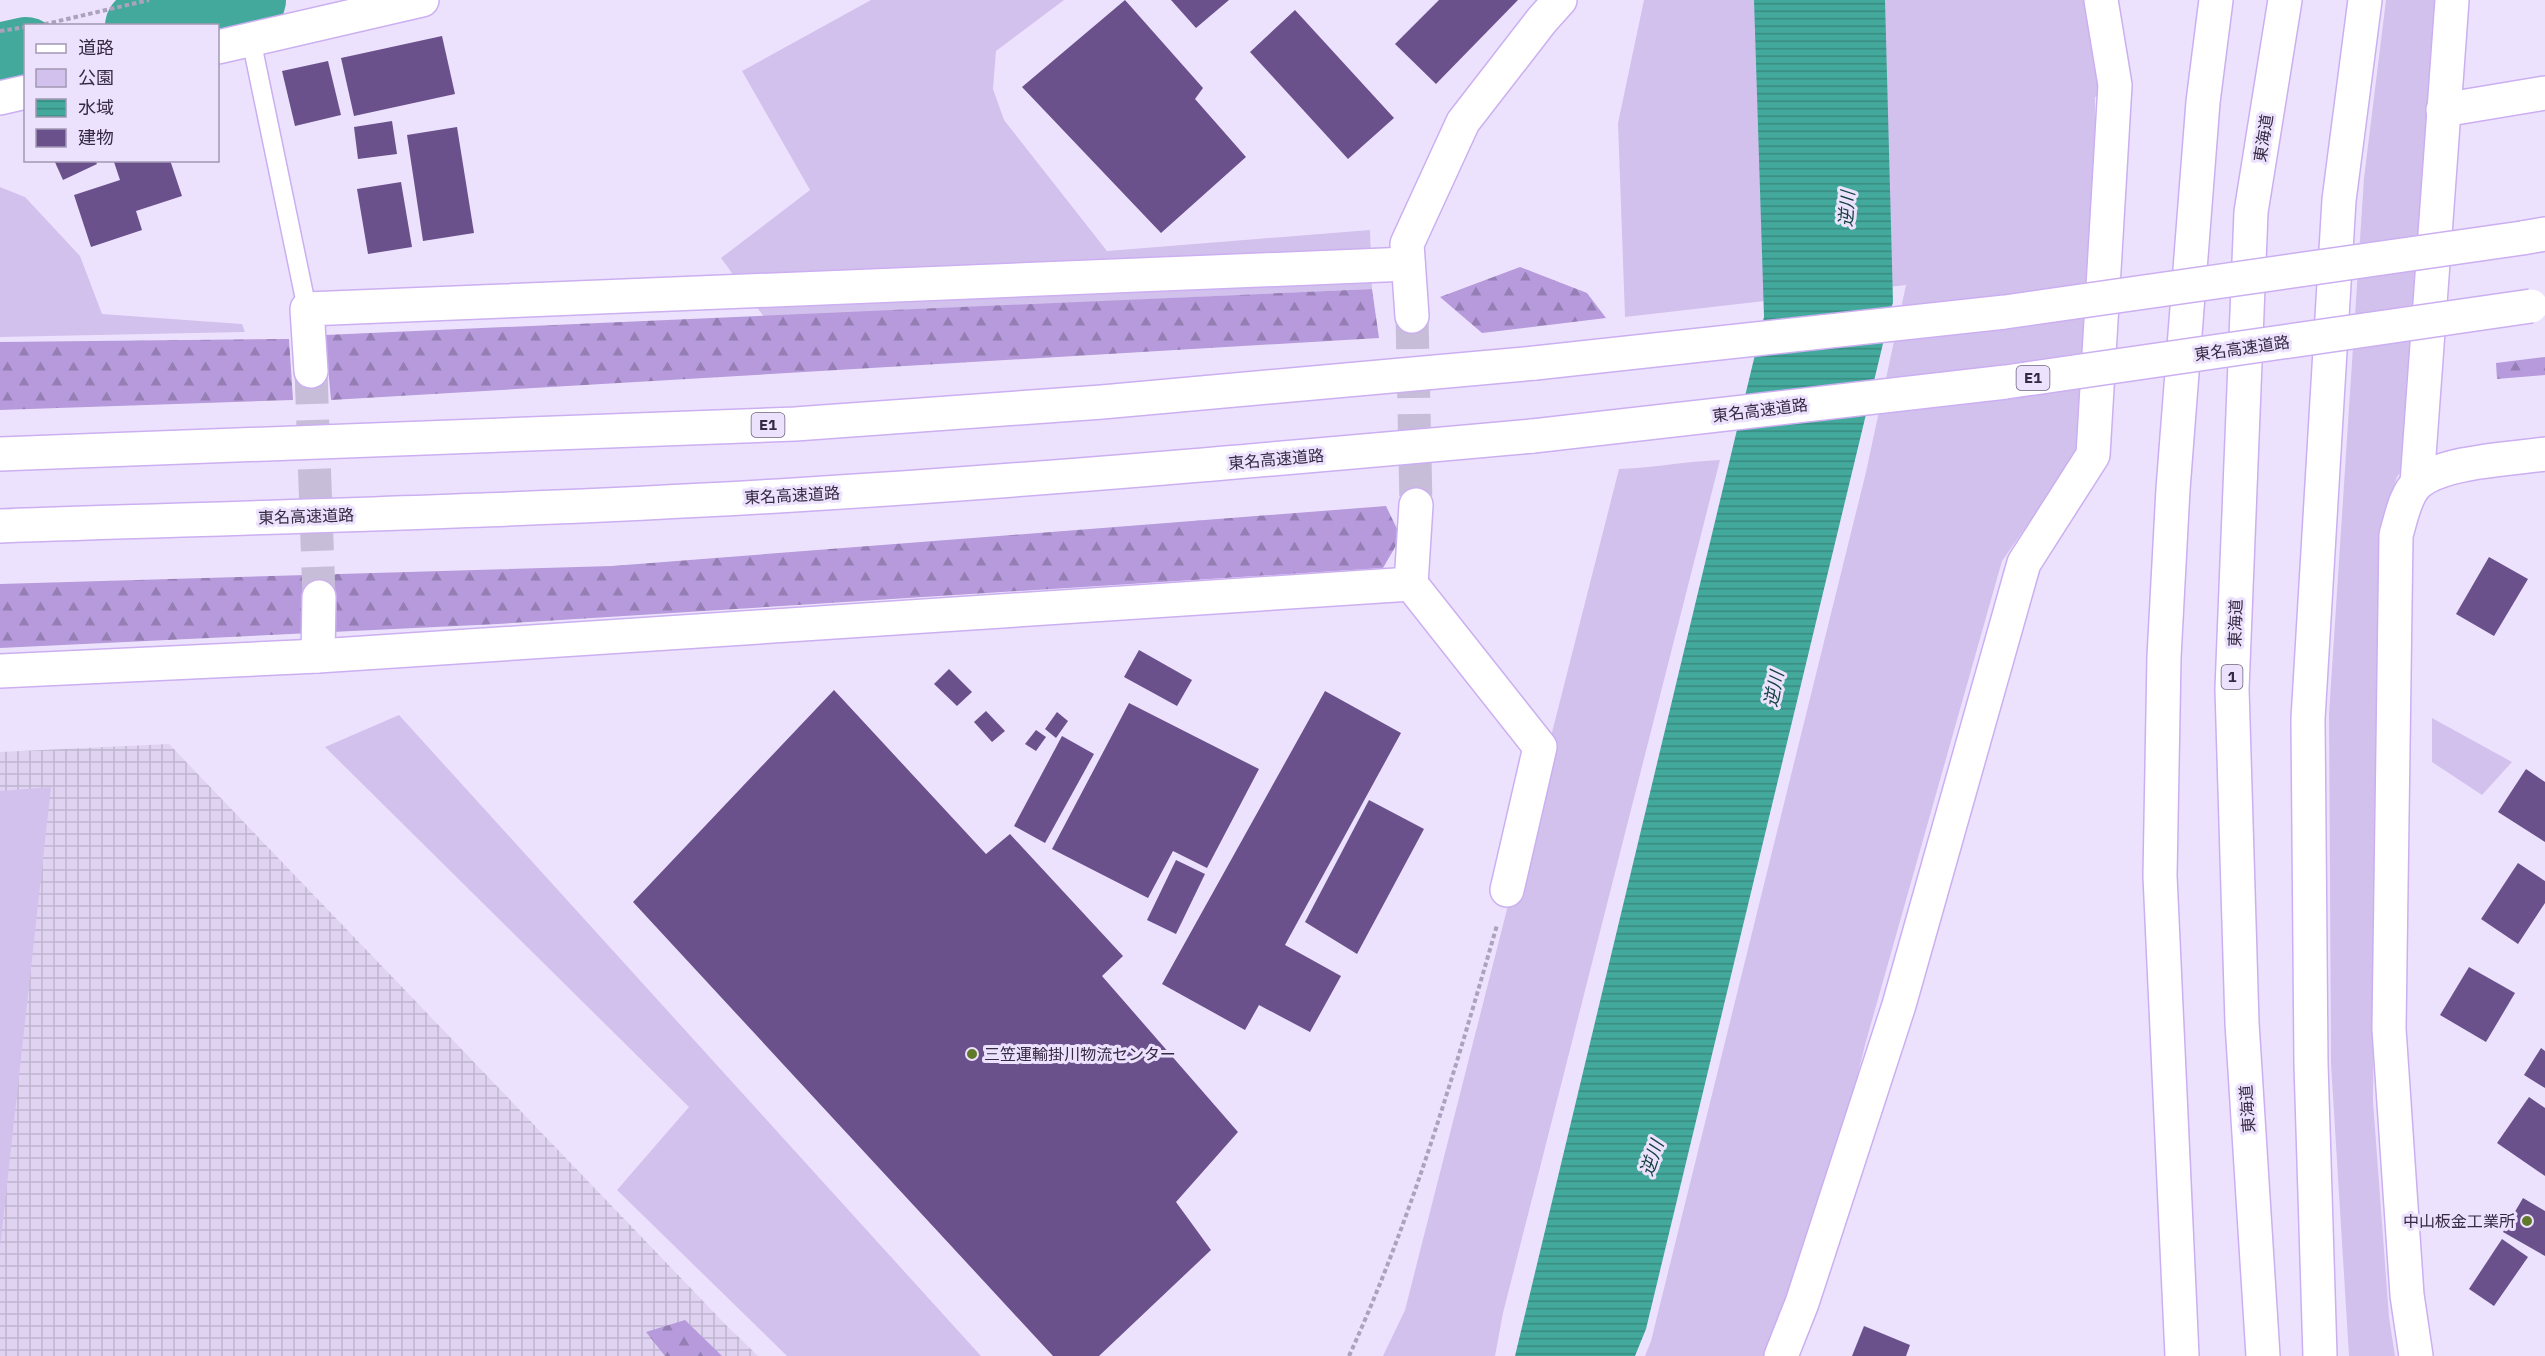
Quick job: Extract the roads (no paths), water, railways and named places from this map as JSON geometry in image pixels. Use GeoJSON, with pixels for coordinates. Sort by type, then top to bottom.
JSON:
{"type":"FeatureCollection","features":[{"type":"Feature","properties":{"kind":"main road"},"geometry":{"type":"LineString","coordinates":[[219,47],[422,0]]}},
{"type":"Feature","properties":{"kind":"main road"},"geometry":{"type":"LineString","coordinates":[[1412,316],[1407,244],[1463,122],[1560,0]]}},
{"type":"Feature","properties":{"kind":"main road"},"geometry":{"type":"LineString","coordinates":[[1781,1356],[1802,1303],[1899,1005],[2024,563],[2093,455],[2115,85],[2101,0]]}},
{"type":"Feature","properties":{"kind":"main road"},"geometry":{"type":"LineString","coordinates":[[2182,1356],[2160,876],[2164,657],[2173,489],[2202,102],[2216,0]]}},
{"type":"Feature","properties":{"kind":"main road","name":"東海道"},"geometry":{"type":"LineString","coordinates":[[2263,1356],[2242,1023],[2232,689],[2251,212],[2285,0]]}},
{"type":"Feature","properties":{"kind":"main road"},"geometry":{"type":"LineString","coordinates":[[2320,1356],[2311,1064],[2308,719],[2339,200],[2365,0]]}},
{"type":"Feature","properties":{"kind":"main road"},"geometry":{"type":"LineString","coordinates":[[2416,1356],[2407,1295],[2389,1029],[2396,535],[2407,501],[2417,483],[2452,0]]}},
{"type":"Feature","properties":{"kind":"main road"},"geometry":{"type":"LineString","coordinates":[[0,98],[24,92]]}},
{"type":"Feature","properties":{"kind":"main road"},"geometry":{"type":"LineString","coordinates":[[2443,110],[2545,93]]}},
{"type":"Feature","properties":{"kind":"main road","name":"E1"},"geometry":{"type":"LineString","coordinates":[[0,454],[795,424],[1102,402],[1535,363],[2005,312],[2534,236]]}},
{"type":"Feature","properties":{"kind":"main road"},"geometry":{"type":"LineString","coordinates":[[311,371],[307,309],[1408,264]]}},
{"type":"Feature","properties":{"kind":"main road","name":"東名高速道路"},"geometry":{"type":"LineString","coordinates":[[0,526],[508,509],[791,495],[1107,474],[1533,436],[2006,382],[2538,305]]}},
{"type":"Feature","properties":{"kind":"main road"},"geometry":{"type":"LineString","coordinates":[[2417,483],[2441,471],[2545,454]]}},
{"type":"Feature","properties":{"kind":"main road"},"geometry":{"type":"LineString","coordinates":[[1416,505],[1411,584],[1540,747],[1507,890]]}},
{"type":"Feature","properties":{"kind":"main road"},"geometry":{"type":"LineString","coordinates":[[0,672],[318,656],[1411,584]]}},
{"type":"Feature","properties":{"kind":"main road"},"geometry":{"type":"LineString","coordinates":[[318,656],[319,597]]}},
{"type":"Feature","properties":{"kind":"main road"},"geometry":{"type":"LineString","coordinates":[[2320,1324],[2326,1356]]}},
{"type":"Feature","properties":{"kind":"lane"},"geometry":{"type":"LineString","coordinates":[[251,39],[307,309]]}},
{"type":"Feature","properties":{"kind":"water","name":"逆川"},"geometry":{"type":"Polygon","coordinates":[[[1754,0],[1885,0],[1893,302],[1646,1329],[1635,1356],[1515,1356],[1764,317],[1754,0]]]}},
{"type":"Feature","properties":{"kind":"waterway"},"geometry":{"type":"LineString","coordinates":[[149,24],[250,0]]}},
{"type":"Feature","properties":{"kind":"waterway"},"geometry":{"type":"LineString","coordinates":[[0,59],[24,53]]}},
{"type":"Feature","properties":{"kind":"tunnel"},"geometry":{"type":"LineString","coordinates":[[1412,316],[1416,505]]}},
{"type":"Feature","properties":{"kind":"tunnel"},"geometry":{"type":"LineString","coordinates":[[311,371],[319,597]]}},
{"type":"Feature","properties":{"kind":"place","name":"三笠運輸掛川物流センター"},"geometry":{"type":"Point","coordinates":[972,1054]}},
{"type":"Feature","properties":{"kind":"place","name":"中山板金工業所"},"geometry":{"type":"Point","coordinates":[2527,1221]}}]}
